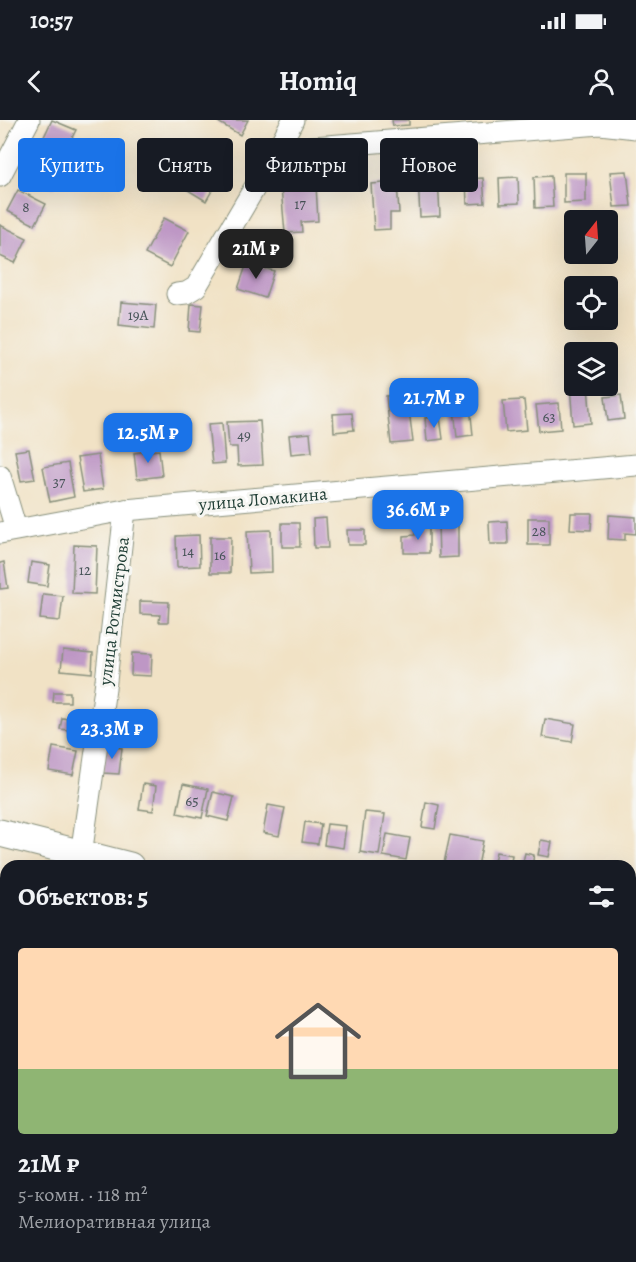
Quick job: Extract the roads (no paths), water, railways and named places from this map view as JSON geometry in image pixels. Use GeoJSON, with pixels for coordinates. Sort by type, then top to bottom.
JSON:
{"type":"FeatureCollection","features":[{"type":"Feature","properties":{"kind":"street"},"geometry":{"type":"LineString","coordinates":[[0,176],[29,120]]}},
{"type":"Feature","properties":{"kind":"street"},"geometry":{"type":"LineString","coordinates":[[283,138],[293,120]]}},
{"type":"Feature","properties":{"kind":"street"},"geometry":{"type":"LineString","coordinates":[[368,143],[600,124],[636,128]]}},
{"type":"Feature","properties":{"kind":"street"},"geometry":{"type":"LineString","coordinates":[[177,294],[186,293],[196,287],[252,192]]}},
{"type":"Feature","properties":{"kind":"street","name":"улица Ломакина"},"geometry":{"type":"LineString","coordinates":[[8,531],[125,510],[636,465]]}},
{"type":"Feature","properties":{"kind":"street"},"geometry":{"type":"LineString","coordinates":[[0,476],[8,531]]}},
{"type":"Feature","properties":{"kind":"street","name":"улица Ротмистрова"},"geometry":{"type":"LineString","coordinates":[[81,855],[106,681],[125,510]]}},
{"type":"Feature","properties":{"kind":"street"},"geometry":{"type":"LineString","coordinates":[[0,833],[103,860]]}}]}
